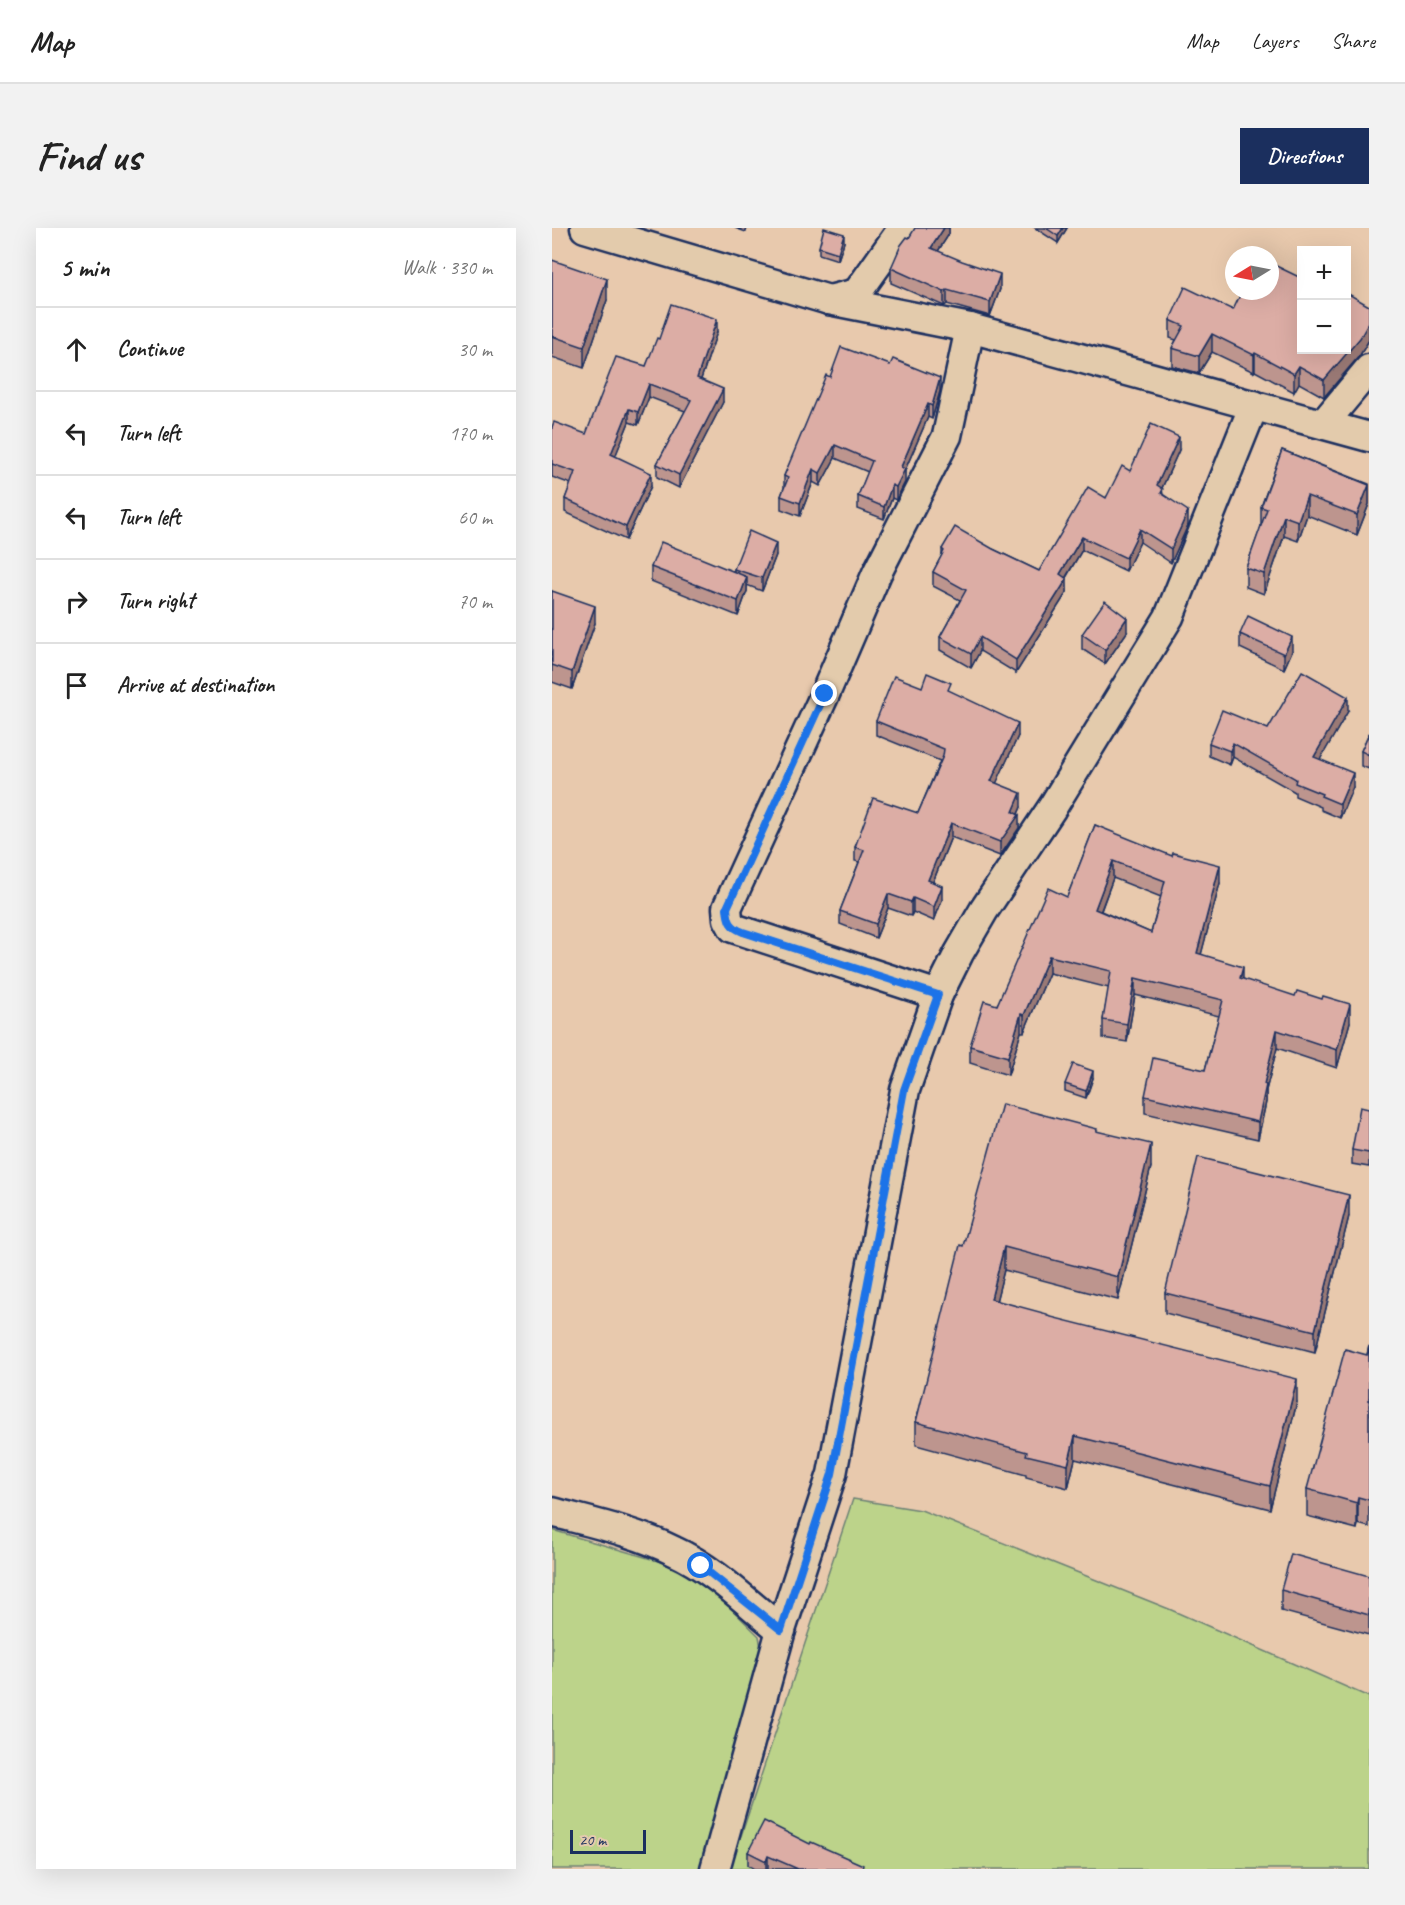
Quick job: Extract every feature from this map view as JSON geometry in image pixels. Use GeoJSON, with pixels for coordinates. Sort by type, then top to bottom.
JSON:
{"type":"FeatureCollection","features":[{"type":"Feature","properties":{"kind":"street"},"geometry":{"type":"LineString","coordinates":[[585,228],[829,300],[970,328],[1369,437]]}},
{"type":"Feature","properties":{"kind":"street"},"geometry":{"type":"LineString","coordinates":[[829,300],[857,293],[903,228]]}},
{"type":"Feature","properties":{"kind":"street"},"geometry":{"type":"LineString","coordinates":[[938,995],[733,928],[728,920],[727,908],[820,705],[877,573],[947,436],[970,328]]}},
{"type":"Feature","properties":{"kind":"street"},"geometry":{"type":"LineString","coordinates":[[1324,423],[1369,369]]}},
{"type":"Feature","properties":{"kind":"street"},"geometry":{"type":"LineString","coordinates":[[715,1869],[781,1630],[832,1474],[904,1090],[938,995],[958,953],[984,910],[1052,808],[1169,617],[1254,405]]}},
{"type":"Feature","properties":{"kind":"street"},"geometry":{"type":"LineString","coordinates":[[552,1512],[652,1541],[676,1551],[701,1566],[781,1630]]}},
{"type":"Feature","properties":{"kind":"green space"},"geometry":{"type":"Polygon","coordinates":[[[853,1499],[921,1510],[1169,1609],[1369,1697],[1369,1869],[730,1869],[853,1499]]]}},
{"type":"Feature","properties":{"kind":"green space"},"geometry":{"type":"Polygon","coordinates":[[[552,1530],[672,1565],[714,1592],[759,1636],[764,1665],[703,1869],[552,1869],[552,1530]]]}},
{"type":"Feature","properties":{"kind":"building"},"geometry":{"type":"Polygon","coordinates":[[[824,228],[844,234],[838,253],[819,247],[824,228]]]}},
{"type":"Feature","properties":{"kind":"building"},"geometry":{"type":"Polygon","coordinates":[[[915,228],[944,228],[931,248],[1000,274],[990,302],[947,290],[944,292],[891,268],[901,245],[915,228]]]}},
{"type":"Feature","properties":{"kind":"building"},"geometry":{"type":"Polygon","coordinates":[[[1046,228],[1063,228],[1058,236],[1046,228]]]}},
{"type":"Feature","properties":{"kind":"building"},"geometry":{"type":"Polygon","coordinates":[[[552,260],[607,279],[584,347],[552,336],[552,260]]]}},
{"type":"Feature","properties":{"kind":"building"},"geometry":{"type":"Polygon","coordinates":[[[1279,267],[1297,276],[1297,354],[1346,354],[1324,380],[1299,366],[1294,374],[1212,334],[1199,356],[1172,348],[1184,326],[1170,320],[1185,287],[1233,310],[1238,300],[1279,300],[1279,267]]]}},
{"type":"Feature","properties":{"kind":"building"},"geometry":{"type":"Polygon","coordinates":[[[1351,295],[1369,306],[1369,322],[1351,348],[1351,295]]]}},
{"type":"Feature","properties":{"kind":"building"},"geometry":{"type":"Polygon","coordinates":[[[671,304],[717,319],[697,378],[723,389],[679,475],[657,464],[691,400],[649,384],[638,412],[629,409],[611,454],[651,473],[626,527],[565,499],[575,472],[552,464],[552,427],[554,422],[586,434],[616,357],[646,366],[657,338],[659,339],[671,304]]]}},
{"type":"Feature","properties":{"kind":"building"},"geometry":{"type":"Polygon","coordinates":[[[841,347],[890,365],[893,359],[940,378],[932,406],[928,404],[901,467],[905,469],[896,487],[892,485],[884,507],[858,496],[872,461],[835,445],[820,473],[813,469],[800,503],[781,496],[788,478],[784,476],[826,375],[830,377],[841,347]]]}},
{"type":"Feature","properties":{"kind":"building"},"geometry":{"type":"Polygon","coordinates":[[[1151,424],[1179,437],[1157,485],[1163,489],[1161,493],[1188,511],[1171,549],[1140,529],[1126,558],[1082,537],[1060,574],[1067,579],[1016,660],[980,637],[971,654],[940,637],[966,590],[933,572],[944,551],[942,549],[955,527],[993,549],[1039,571],[1088,487],[1106,498],[1122,466],[1130,471],[1151,424]]]}},
{"type":"Feature","properties":{"kind":"building"},"geometry":{"type":"Polygon","coordinates":[[[1282,450],[1369,485],[1357,515],[1307,496],[1298,521],[1284,516],[1264,574],[1246,568],[1267,509],[1261,507],[1282,450]]]}},
{"type":"Feature","properties":{"kind":"building"},"geometry":{"type":"Polygon","coordinates":[[[749,531],[776,543],[762,578],[734,569],[749,531]]]}},
{"type":"Feature","properties":{"kind":"building"},"geometry":{"type":"Polygon","coordinates":[[[661,542],[747,577],[738,601],[651,567],[661,542]]]}},
{"type":"Feature","properties":{"kind":"building"},"geometry":{"type":"Polygon","coordinates":[[[552,591],[595,606],[572,672],[552,665],[552,591]]]}},
{"type":"Feature","properties":{"kind":"building"},"geometry":{"type":"Polygon","coordinates":[[[1105,601],[1127,618],[1105,650],[1082,634],[1105,601]]]}},
{"type":"Feature","properties":{"kind":"building"},"geometry":{"type":"Polygon","coordinates":[[[1248,616],[1292,637],[1284,654],[1240,634],[1248,616]]]}},
{"type":"Feature","properties":{"kind":"building"},"geometry":{"type":"Polygon","coordinates":[[[1302,671],[1348,697],[1314,757],[1353,773],[1340,804],[1295,783],[1296,779],[1233,743],[1230,751],[1209,743],[1222,710],[1268,729],[1302,671]]]}},
{"type":"Feature","properties":{"kind":"building"},"geometry":{"type":"Polygon","coordinates":[[[927,673],[951,683],[948,690],[1018,723],[991,781],[1021,793],[1013,812],[1019,815],[1000,842],[951,823],[928,880],[942,886],[934,907],[913,898],[911,902],[888,894],[876,924],[840,911],[864,850],[855,847],[873,798],[918,813],[944,749],[876,721],[894,676],[922,687],[927,673]]]}},
{"type":"Feature","properties":{"kind":"building"},"geometry":{"type":"Polygon","coordinates":[[[1369,733],[1369,755],[1361,751],[1369,733]]]}},
{"type":"Feature","properties":{"kind":"building"},"geometry":{"type":"Polygon","coordinates":[[[1095,825],[1172,856],[1173,853],[1220,865],[1197,953],[1243,967],[1240,978],[1295,996],[1297,991],[1322,999],[1323,996],[1350,1004],[1337,1050],[1277,1030],[1264,1084],[1266,1085],[1258,1122],[1145,1096],[1153,1058],[1205,1070],[1223,1000],[1135,978],[1127,1024],[1103,1020],[1111,971],[1049,956],[1024,1015],[1021,1014],[1008,1057],[970,1046],[984,1001],[997,1005],[1048,888],[1067,897],[1095,825]],[[1113,861],[1095,909],[1151,933],[1165,881],[1113,861]]]}},
{"type":"Feature","properties":{"kind":"building"},"geometry":{"type":"Polygon","coordinates":[[[1073,1064],[1093,1071],[1086,1091],[1065,1084],[1073,1064]]]}},
{"type":"Feature","properties":{"kind":"building"},"geometry":{"type":"Polygon","coordinates":[[[1002,1104],[1151,1144],[1118,1277],[1004,1247],[991,1299],[1047,1314],[1047,1316],[1297,1379],[1270,1486],[1075,1436],[1068,1465],[1026,1455],[1027,1452],[916,1422],[960,1245],[963,1246],[1002,1104]]]}},
{"type":"Feature","properties":{"kind":"building"},"geometry":{"type":"Polygon","coordinates":[[[1360,1107],[1369,1109],[1369,1153],[1352,1150],[1360,1107]]]}},
{"type":"Feature","properties":{"kind":"building"},"geometry":{"type":"Polygon","coordinates":[[[1198,1157],[1349,1195],[1315,1331],[1165,1293],[1198,1157]]]}},
{"type":"Feature","properties":{"kind":"building"},"geometry":{"type":"Polygon","coordinates":[[[1369,1346],[1369,1500],[1358,1497],[1357,1503],[1307,1489],[1345,1349],[1367,1355],[1369,1346]]]}},
{"type":"Feature","properties":{"kind":"building"},"geometry":{"type":"Polygon","coordinates":[[[1291,1554],[1369,1576],[1369,1615],[1281,1590],[1291,1554]]]}},
{"type":"Feature","properties":{"kind":"building"},"geometry":{"type":"Polygon","coordinates":[[[764,1821],[810,1844],[811,1842],[863,1865],[862,1869],[798,1869],[768,1856],[766,1861],[748,1852],[764,1821]]]}},
{"type":"Feature","properties":{"kind":"route"},"geometry":{"type":"LineString","coordinates":[[701,1566],[781,1630],[832,1474],[904,1090],[938,995],[743,932],[733,928],[728,920],[727,908],[825,694]]}}]}
